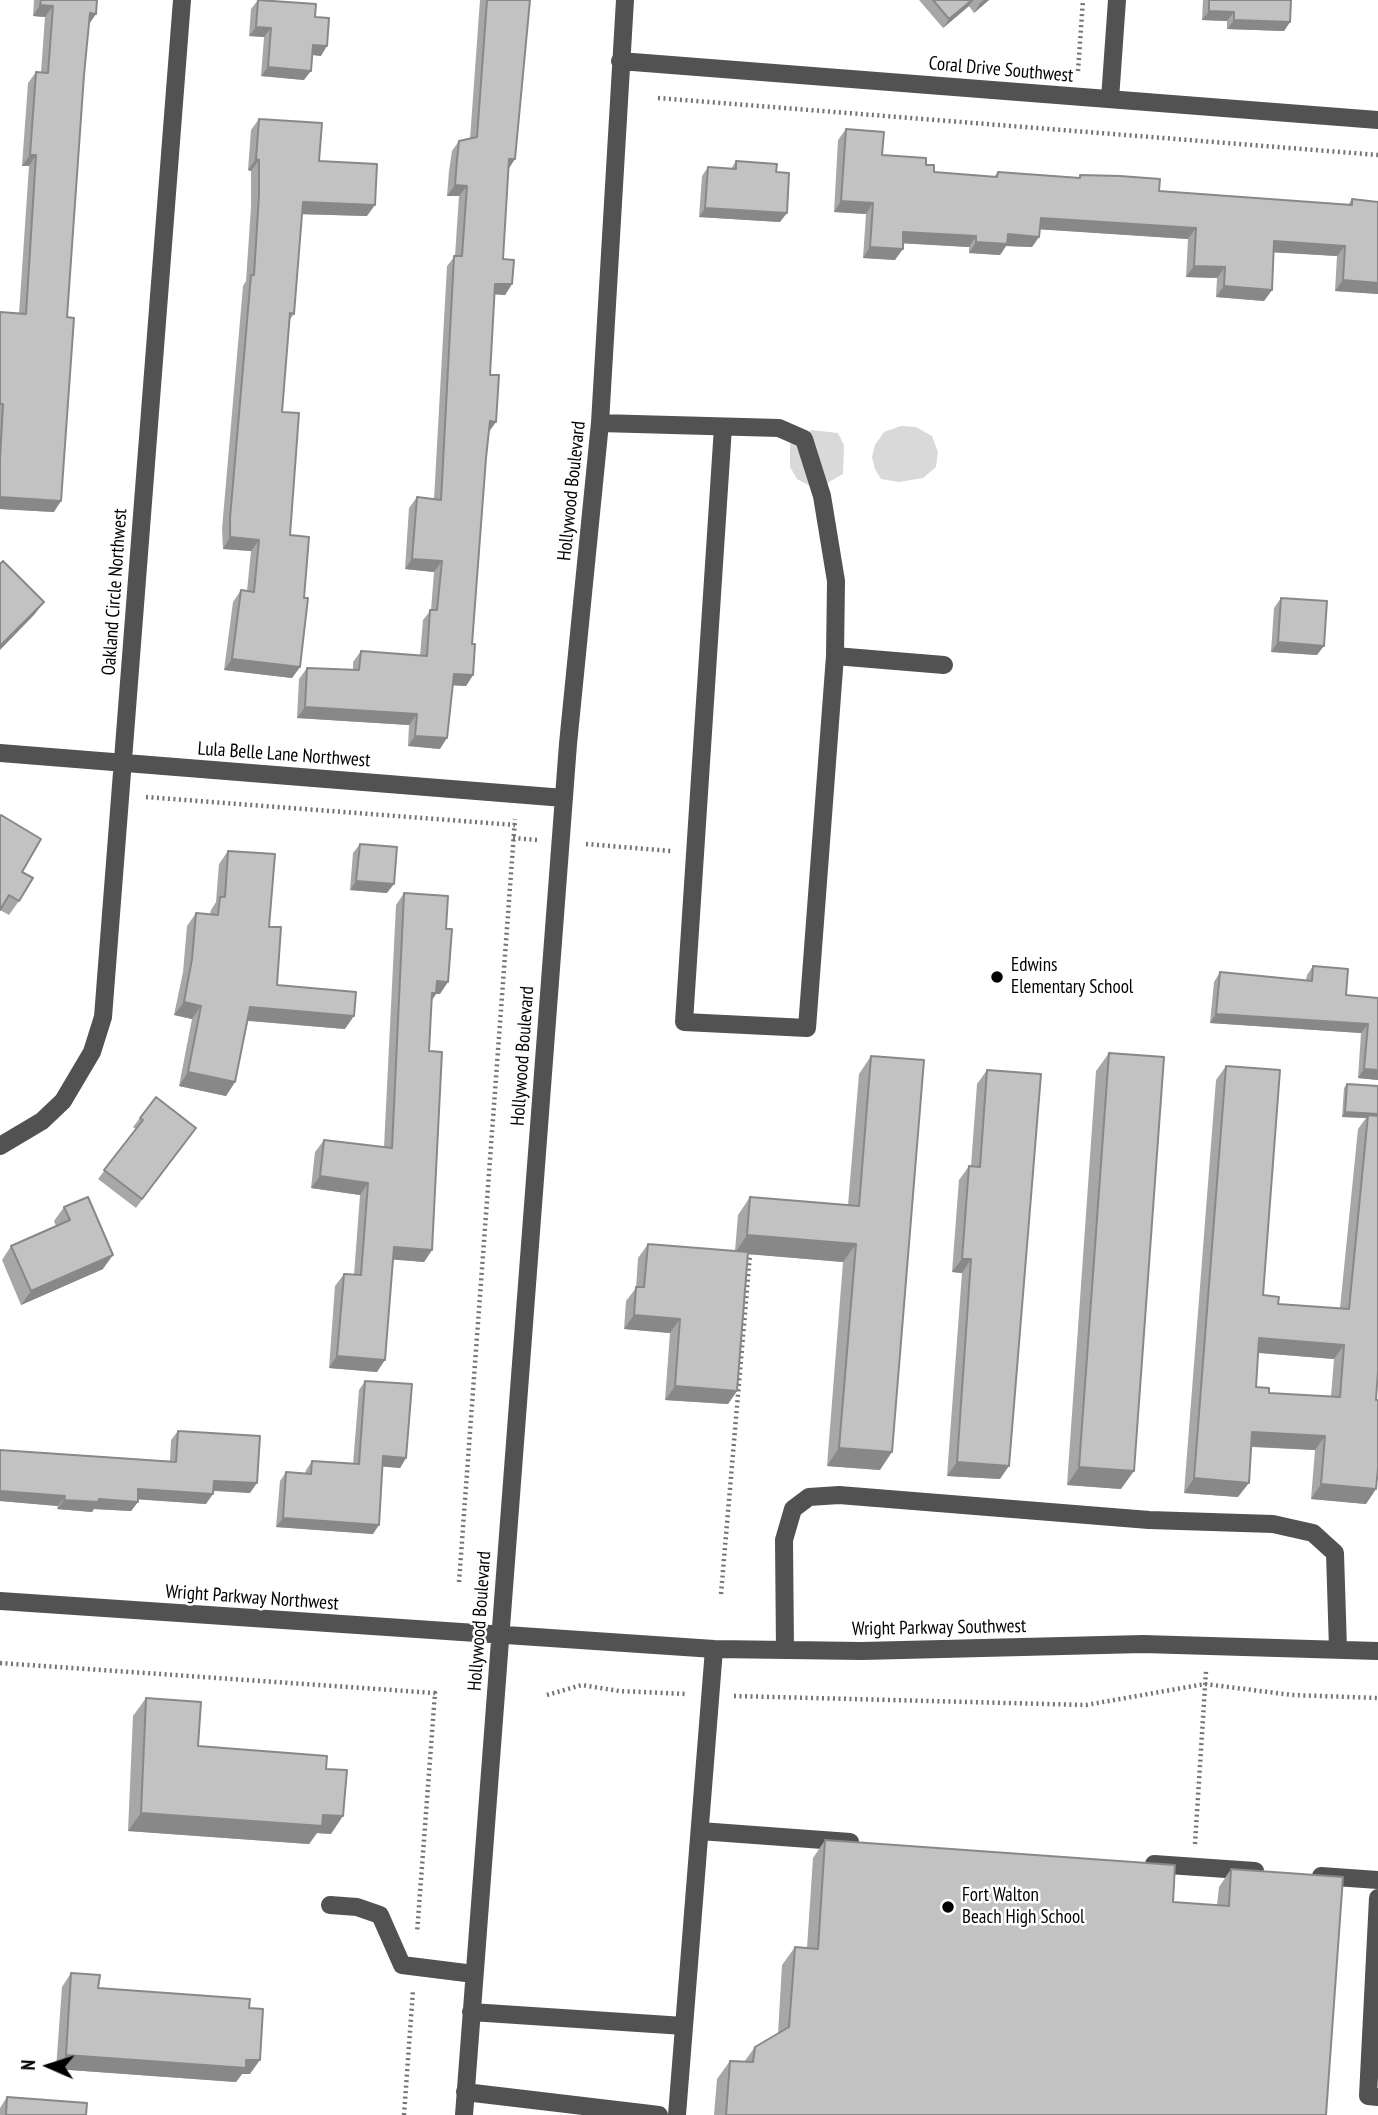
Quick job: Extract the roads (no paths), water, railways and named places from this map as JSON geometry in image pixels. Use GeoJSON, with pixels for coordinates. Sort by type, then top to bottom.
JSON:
{"type":"FeatureCollection","features":[{"type":"Feature","properties":{"kind":"street","name":"Oakland Circle Northwest"},"geometry":{"type":"LineString","coordinates":[[0,1146],[42,1121],[63,1101],[92,1052],[103,1017],[182,0]]}},
{"type":"Feature","properties":{"kind":"street","name":"Hollywood Boulevard"},"geometry":{"type":"LineString","coordinates":[[464,2115],[564,798],[600,423],[625,0]]}},
{"type":"Feature","properties":{"kind":"street"},"geometry":{"type":"LineString","coordinates":[[1110,99],[1117,0]]}},
{"type":"Feature","properties":{"kind":"street","name":"Coral Drive Southwest"},"geometry":{"type":"LineString","coordinates":[[620,61],[1378,120]]}},
{"type":"Feature","properties":{"kind":"street"},"geometry":{"type":"LineString","coordinates":[[600,423],[779,428],[804,439],[822,496],[835,581],[835,656],[807,1028],[684,1022],[723,427]]}},
{"type":"Feature","properties":{"kind":"street"},"geometry":{"type":"LineString","coordinates":[[835,656],[944,665]]}},
{"type":"Feature","properties":{"kind":"street","name":"Lula Belle Lane Northwest"},"geometry":{"type":"LineString","coordinates":[[0,753],[564,798]]}},
{"type":"Feature","properties":{"kind":"street"},"geometry":{"type":"LineString","coordinates":[[785,1650],[784,1540],[793,1509],[808,1497],[839,1495],[1149,1520],[1273,1524],[1312,1533],[1335,1553],[1338,1649]]}},
{"type":"Feature","properties":{"kind":"street","name":"Wright Parkway Northwest"},"geometry":{"type":"LineString","coordinates":[[0,1601],[500,1637]]}},
{"type":"Feature","properties":{"kind":"street","name":"Wright Parkway Southwest"},"geometry":{"type":"LineString","coordinates":[[500,1637],[714,1649],[1208,1645],[1378,1651]]}},
{"type":"Feature","properties":{"kind":"street"},"geometry":{"type":"LineString","coordinates":[[677,2115],[714,1649]]}},
{"type":"Feature","properties":{"kind":"street"},"geometry":{"type":"LineString","coordinates":[[700,1831],[864,1843]]}},
{"type":"Feature","properties":{"kind":"street"},"geometry":{"type":"LineString","coordinates":[[1139,1863],[1273,1872]]}},
{"type":"Feature","properties":{"kind":"street"},"geometry":{"type":"LineString","coordinates":[[1299,1874],[1378,1880]]}},
{"type":"Feature","properties":{"kind":"street"},"geometry":{"type":"LineString","coordinates":[[1378,1898],[1368,2096],[1378,2097]]}},
{"type":"Feature","properties":{"kind":"street"},"geometry":{"type":"LineString","coordinates":[[330,1905],[357,1907],[380,1915],[402,1965],[474,1974]]}},
{"type":"Feature","properties":{"kind":"street"},"geometry":{"type":"LineString","coordinates":[[471,2012],[684,2026]]}},
{"type":"Feature","properties":{"kind":"street"},"geometry":{"type":"LineString","coordinates":[[465,2092],[659,2115]]}},
{"type":"Feature","properties":{"kind":"place","name":"Edwins Elementary School"},"geometry":{"type":"Point","coordinates":[997,977]}},
{"type":"Feature","properties":{"kind":"place","name":"Fort Walton Beach High School"},"geometry":{"type":"Point","coordinates":[948,1907]}}]}
